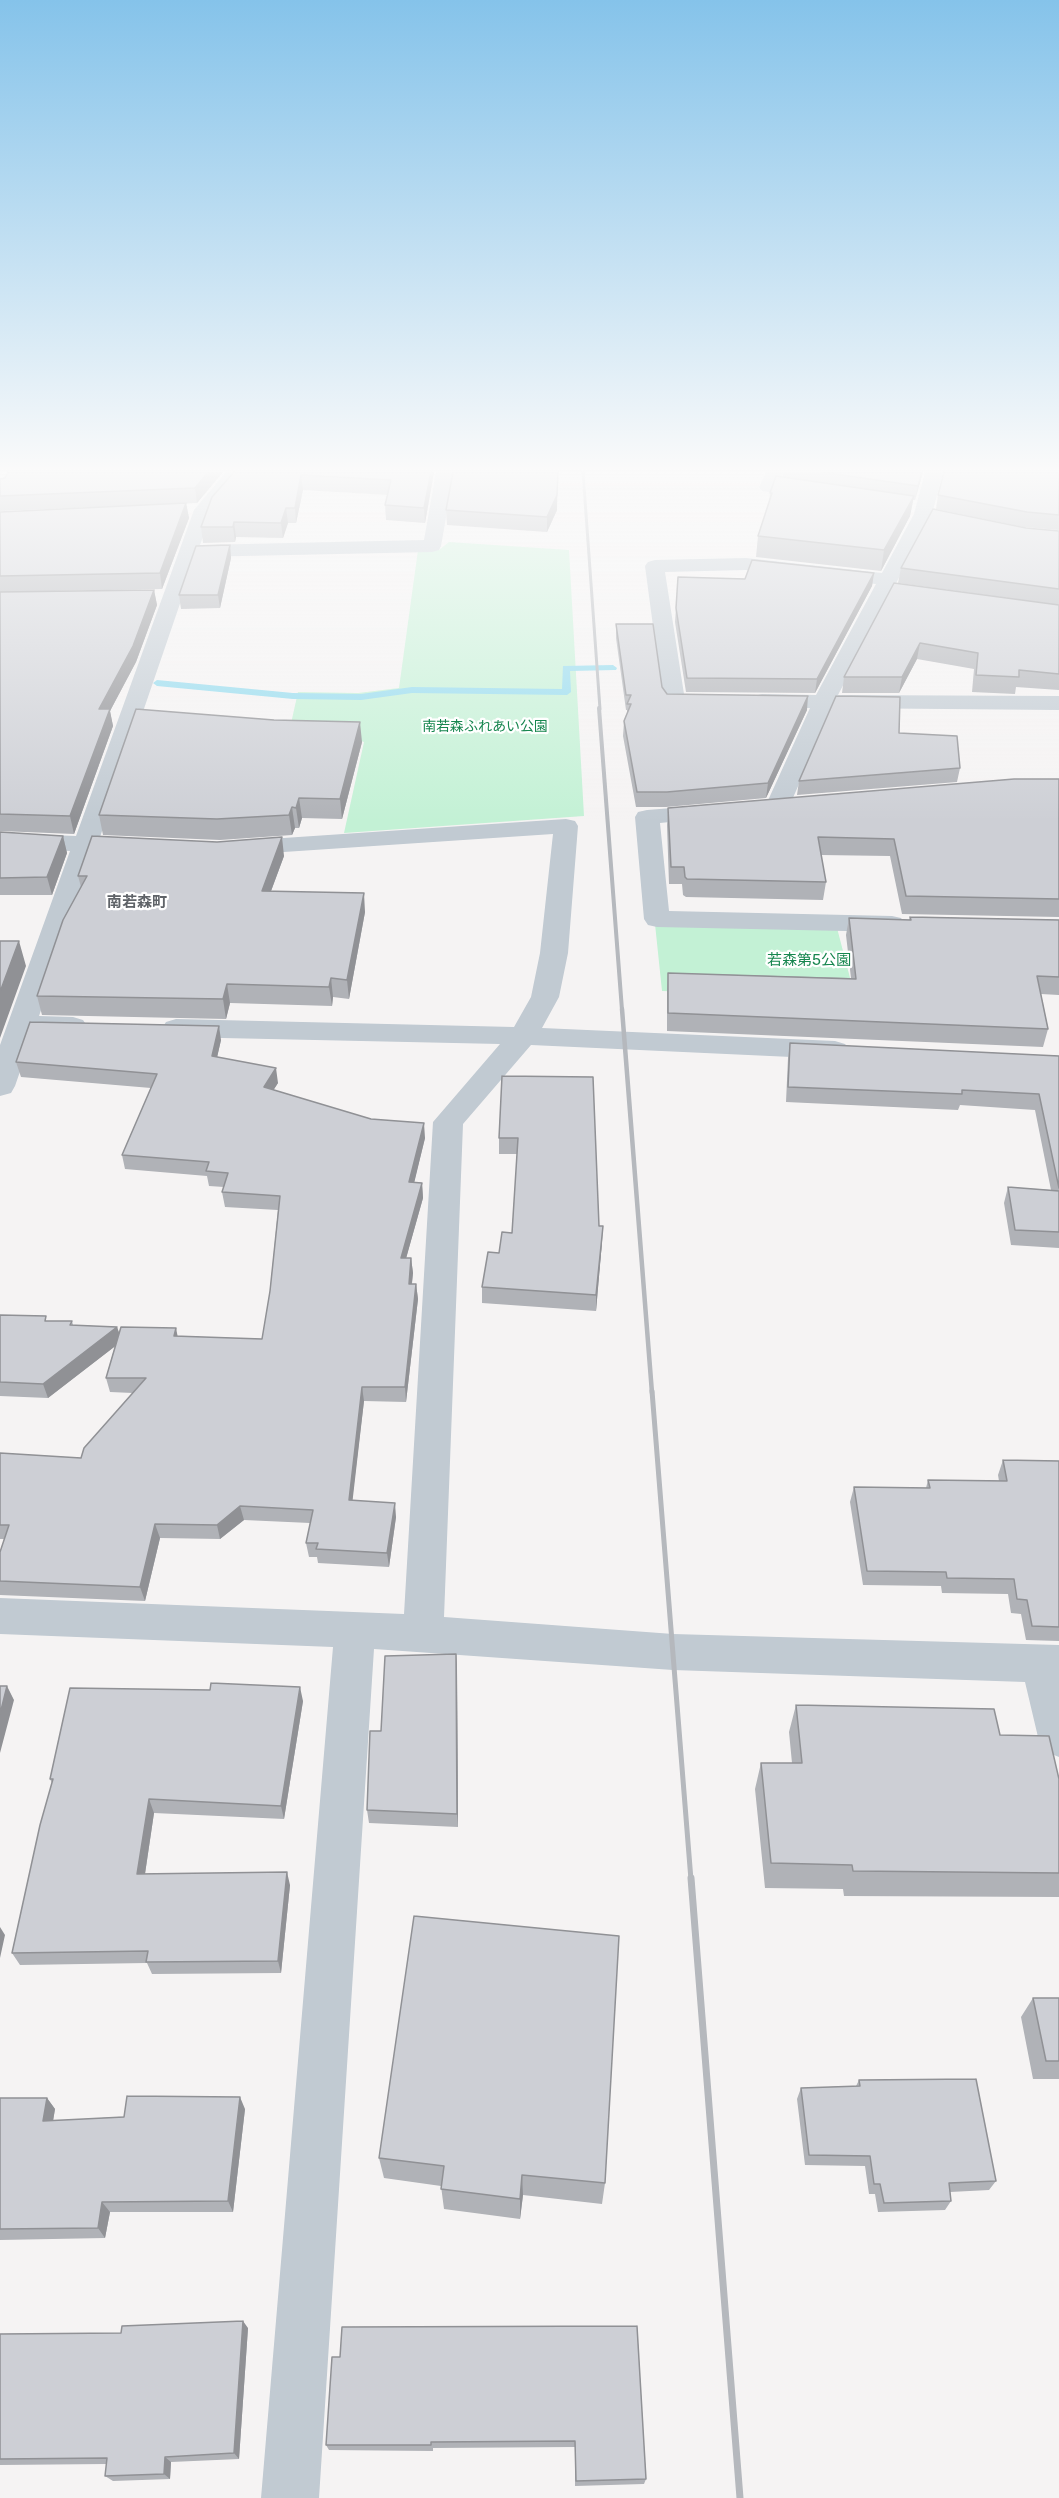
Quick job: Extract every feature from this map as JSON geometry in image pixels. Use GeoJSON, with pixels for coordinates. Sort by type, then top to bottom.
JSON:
{"type":"FeatureCollection","features":[{"type":"Feature","properties":{"kind":"street"},"geometry":{"type":"LineString","coordinates":[[0,1086],[174,589]]}},
{"type":"Feature","properties":{"kind":"street"},"geometry":{"type":"LineString","coordinates":[[658,589],[674,701],[1059,703]]}},
{"type":"Feature","properties":{"kind":"street"},"geometry":{"type":"LineString","coordinates":[[883,589],[765,808],[647,817],[657,919],[917,924]]}},
{"type":"Feature","properties":{"kind":"street"},"geometry":{"type":"LineString","coordinates":[[897,589],[906,592]]}},
{"type":"Feature","properties":{"kind":"street"},"geometry":{"type":"LineString","coordinates":[[148,598],[171,597]]}},
{"type":"Feature","properties":{"kind":"street"},"geometry":{"type":"LineString","coordinates":[[219,849],[566,826],[554,953],[545,997],[523,1036],[448,1122],[423,1633]]}},
{"type":"Feature","properties":{"kind":"street"},"geometry":{"type":"LineString","coordinates":[[0,840],[152,847]]}},
{"type":"Feature","properties":{"kind":"street"},"geometry":{"type":"LineString","coordinates":[[21,1025],[105,1027]]}},
{"type":"Feature","properties":{"kind":"street"},"geometry":{"type":"LineString","coordinates":[[152,1028],[523,1036],[860,1051]]}},
{"type":"Feature","properties":{"kind":"street"},"geometry":{"type":"LineString","coordinates":[[0,1616],[423,1633],[673,1652],[1050,1664],[1059,1737]]}},
{"type":"Feature","properties":{"kind":"street"},"geometry":{"type":"LineString","coordinates":[[290,2498],[355,1630]]}},
{"type":"Feature","properties":{"kind":"green space","name":"南若森ふれあい公園"},"geometry":{"type":"Polygon","coordinates":[[[413,589],[571,589],[584,816],[344,833],[364,742],[347,736],[288,737],[298,692],[358,693],[399,688],[413,589]]]}},
{"type":"Feature","properties":{"kind":"green space","name":"若森第5公園"},"geometry":{"type":"Polygon","coordinates":[[[655,924],[837,928],[855,997],[662,991],[655,924]]]}},
{"type":"Feature","properties":{"kind":"building"},"geometry":{"type":"Polygon","coordinates":[[[181,589],[220,589],[218,595],[179,595],[181,589]]]}},
{"type":"Feature","properties":{"kind":"building"},"geometry":{"type":"Polygon","coordinates":[[[677,589],[866,589],[817,679],[687,678],[676,608],[677,589]]]}},
{"type":"Feature","properties":{"kind":"building"},"geometry":{"type":"Polygon","coordinates":[[[891,589],[936,589],[1059,605],[1059,674],[1019,670],[1019,677],[976,675],[978,653],[920,643],[902,677],[844,677],[891,589]]]}},
{"type":"Feature","properties":{"kind":"building"},"geometry":{"type":"Polygon","coordinates":[[[154,590],[133,646],[99,709],[110,709],[70,816],[0,814],[0,592],[154,590]]]}},
{"type":"Feature","properties":{"kind":"building"},"geometry":{"type":"Polygon","coordinates":[[[616,624],[653,624],[662,687],[667,694],[808,696],[768,783],[667,792],[637,792],[624,721],[631,704],[627,704],[631,695],[626,695],[616,624]]]}},
{"type":"Feature","properties":{"kind":"building"},"geometry":{"type":"Polygon","coordinates":[[[836,696],[900,697],[899,733],[957,736],[960,768],[799,781],[836,696]]]}},
{"type":"Feature","properties":{"kind":"building"},"geometry":{"type":"Polygon","coordinates":[[[136,709],[274,720],[360,722],[340,799],[299,798],[296,808],[292,807],[289,815],[217,819],[99,815],[136,709]]]}},
{"type":"Feature","properties":{"kind":"building"},"geometry":{"type":"Polygon","coordinates":[[[1014,779],[1059,779],[1059,899],[906,896],[894,839],[818,837],[826,882],[687,879],[684,867],[671,867],[668,808],[1014,779]]]}},
{"type":"Feature","properties":{"kind":"building"},"geometry":{"type":"Polygon","coordinates":[[[0,832],[63,836],[47,877],[0,878],[0,832]]]}},
{"type":"Feature","properties":{"kind":"building"},"geometry":{"type":"Polygon","coordinates":[[[92,836],[217,842],[282,837],[262,891],[364,893],[347,980],[331,978],[329,987],[227,984],[223,999],[37,996],[63,920],[87,876],[78,876],[92,836]]]}},
{"type":"Feature","properties":{"kind":"building"},"geometry":{"type":"Polygon","coordinates":[[[910,917],[1059,920],[1059,977],[1037,976],[1048,1029],[668,1013],[668,973],[856,979],[849,918],[911,920],[910,917]]]}},
{"type":"Feature","properties":{"kind":"building"},"geometry":{"type":"Polygon","coordinates":[[[0,941],[19,941],[0,992],[0,941]]]}},
{"type":"Feature","properties":{"kind":"building"},"geometry":{"type":"Polygon","coordinates":[[[30,1022],[219,1026],[212,1056],[276,1068],[264,1087],[371,1119],[424,1123],[409,1182],[422,1183],[401,1258],[411,1258],[409,1284],[416,1284],[405,1387],[362,1387],[349,1500],[395,1503],[387,1553],[316,1549],[318,1543],[306,1543],[313,1510],[240,1506],[217,1525],[155,1524],[140,1587],[0,1581],[0,1552],[9,1525],[0,1525],[0,1453],[81,1458],[84,1448],[146,1378],[106,1378],[121,1327],[176,1328],[174,1336],[262,1339],[270,1291],[280,1196],[222,1192],[228,1173],[206,1171],[209,1162],[122,1155],[157,1074],[16,1062],[30,1022]]]}},
{"type":"Feature","properties":{"kind":"building"},"geometry":{"type":"Polygon","coordinates":[[[790,1043],[1059,1056],[1059,1188],[1039,1094],[962,1090],[962,1094],[788,1087],[790,1043]]]}},
{"type":"Feature","properties":{"kind":"building"},"geometry":{"type":"Polygon","coordinates":[[[502,1076],[593,1077],[599,1226],[603,1226],[596,1295],[482,1287],[488,1252],[499,1253],[502,1232],[512,1233],[518,1138],[499,1138],[502,1076]]]}},
{"type":"Feature","properties":{"kind":"building"},"geometry":{"type":"Polygon","coordinates":[[[1008,1187],[1059,1191],[1059,1232],[1015,1230],[1008,1187]]]}},
{"type":"Feature","properties":{"kind":"building"},"geometry":{"type":"Polygon","coordinates":[[[0,1315],[46,1316],[45,1321],[72,1321],[70,1325],[117,1327],[43,1384],[0,1382],[0,1315]]]}},
{"type":"Feature","properties":{"kind":"building"},"geometry":{"type":"Polygon","coordinates":[[[1003,1460],[1059,1461],[1059,1627],[1032,1626],[1027,1600],[1017,1599],[1014,1579],[947,1578],[946,1572],[867,1571],[854,1487],[930,1488],[928,1480],[1007,1481],[1003,1460]]]}},
{"type":"Feature","properties":{"kind":"building"},"geometry":{"type":"Polygon","coordinates":[[[456,1654],[457,1814],[367,1810],[370,1731],[381,1731],[385,1656],[456,1654]]]}},
{"type":"Feature","properties":{"kind":"building"},"geometry":{"type":"Polygon","coordinates":[[[211,1683],[300,1687],[281,1806],[149,1799],[137,1874],[287,1872],[278,1961],[146,1962],[148,1951],[12,1953],[40,1825],[53,1779],[50,1779],[70,1688],[210,1690],[211,1683]]]}},
{"type":"Feature","properties":{"kind":"building"},"geometry":{"type":"Polygon","coordinates":[[[0,1686],[7,1686],[0,1714],[0,1686]]]}},
{"type":"Feature","properties":{"kind":"building"},"geometry":{"type":"Polygon","coordinates":[[[796,1705],[994,1709],[1000,1735],[1049,1736],[1059,1779],[1059,1873],[853,1871],[852,1865],[771,1863],[761,1763],[802,1763],[796,1705]]]}},
{"type":"Feature","properties":{"kind":"building"},"geometry":{"type":"Polygon","coordinates":[[[414,1916],[619,1936],[605,2183],[522,2175],[520,2199],[441,2189],[444,2166],[379,2158],[414,1916]]]}},
{"type":"Feature","properties":{"kind":"building"},"geometry":{"type":"Polygon","coordinates":[[[1033,1998],[1059,1998],[1059,2061],[1046,2061],[1033,1998]]]}},
{"type":"Feature","properties":{"kind":"building"},"geometry":{"type":"Polygon","coordinates":[[[976,2079],[996,2181],[949,2183],[951,2201],[884,2203],[880,2184],[874,2184],[870,2156],[809,2155],[801,2088],[860,2086],[859,2080],[976,2079]]]}},
{"type":"Feature","properties":{"kind":"building"},"geometry":{"type":"Polygon","coordinates":[[[127,2096],[240,2097],[228,2201],[102,2202],[98,2228],[0,2229],[0,2098],[47,2098],[43,2121],[124,2117],[127,2096]]]}},
{"type":"Feature","properties":{"kind":"building"},"geometry":{"type":"Polygon","coordinates":[[[243,2321],[234,2453],[165,2457],[164,2474],[105,2476],[107,2458],[0,2459],[0,2334],[121,2333],[122,2326],[243,2321]]]}},
{"type":"Feature","properties":{"kind":"building"},"geometry":{"type":"Polygon","coordinates":[[[637,2326],[646,2479],[576,2481],[575,2441],[326,2445],[332,2357],[340,2357],[342,2327],[637,2326]]]}},
{"type":"Feature","properties":{"kind":"waterway"},"geometry":{"type":"LineString","coordinates":[[157,683],[293,696],[361,697],[412,690],[567,692],[566,668],[613,668]]}},
{"type":"Feature","properties":{"kind":"railway"},"geometry":{"type":"LineString","coordinates":[[591,589],[600,709]]}},
{"type":"Feature","properties":{"kind":"railway"},"geometry":{"type":"LineString","coordinates":[[599,708],[622,1010]]}},
{"type":"Feature","properties":{"kind":"railway"},"geometry":{"type":"LineString","coordinates":[[622,1009],[652,1393]]}},
{"type":"Feature","properties":{"kind":"railway"},"geometry":{"type":"LineString","coordinates":[[652,1391],[691,1880]]}},
{"type":"Feature","properties":{"kind":"railway"},"geometry":{"type":"LineString","coordinates":[[691,1878],[740,2498]]}},
{"type":"Feature","properties":{"kind":"district","name":"南若森町"},"geometry":{"type":"Point","coordinates":[137,903]}}]}
